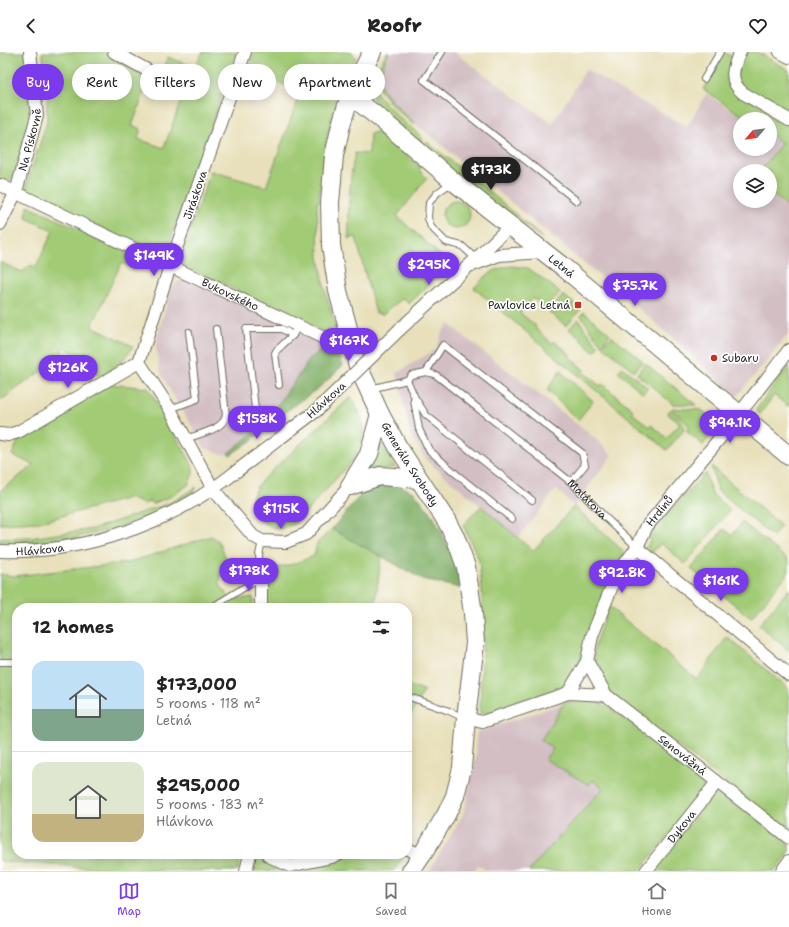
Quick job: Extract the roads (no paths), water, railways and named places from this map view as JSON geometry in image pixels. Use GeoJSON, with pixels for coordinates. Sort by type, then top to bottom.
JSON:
{"type":"FeatureCollection","features":[{"type":"Feature","properties":{"kind":"main road","name":"Generála Svobody"},"geometry":{"type":"LineString","coordinates":[[366,64],[372,52]]}},
{"type":"Feature","properties":{"kind":"main road","name":"Generála Svobody"},"geometry":{"type":"LineString","coordinates":[[348,100],[334,156],[330,203],[331,245],[338,291],[358,366],[380,414],[398,447],[446,520],[456,538],[466,567],[473,613],[475,643],[462,768],[456,796],[446,815],[415,852],[411,871]]}},
{"type":"Feature","properties":{"kind":"main road","name":"Letná"},"geometry":{"type":"LineString","coordinates":[[356,100],[453,181],[609,304],[789,456]]}},
{"type":"Feature","properties":{"kind":"main road"},"geometry":{"type":"LineString","coordinates":[[350,486],[369,454],[380,414]]}},
{"type":"Feature","properties":{"kind":"main road"},"geometry":{"type":"LineString","coordinates":[[350,486],[380,476],[419,479]]}},
{"type":"Feature","properties":{"kind":"street","name":"Na Pískovně"},"geometry":{"type":"LineString","coordinates":[[0,224],[16,192],[37,116],[30,52]]}},
{"type":"Feature","properties":{"kind":"street"},"geometry":{"type":"LineString","coordinates":[[114,52],[140,66]]}},
{"type":"Feature","properties":{"kind":"street","name":"Jiráskova"},"geometry":{"type":"LineString","coordinates":[[139,362],[170,266],[245,52]]}},
{"type":"Feature","properties":{"kind":"street"},"geometry":{"type":"LineString","coordinates":[[740,52],[734,65],[733,81],[744,93],[789,120]]}},
{"type":"Feature","properties":{"kind":"street"},"geometry":{"type":"LineString","coordinates":[[780,52],[789,57]]}},
{"type":"Feature","properties":{"kind":"street","name":"Bukovského"},"geometry":{"type":"LineString","coordinates":[[0,185],[170,266],[295,330],[354,350]]}},
{"type":"Feature","properties":{"kind":"street","name":"Hlávkova"},"geometry":{"type":"LineString","coordinates":[[0,552],[53,549],[123,533],[158,520],[212,489],[316,410],[510,226]]}},
{"type":"Feature","properties":{"kind":"street","name":"Hlávkova"},"geometry":{"type":"LineString","coordinates":[[466,268],[499,255],[544,252]]}},
{"type":"Feature","properties":{"kind":"street","name":"Hrdinů"},"geometry":{"type":"LineString","coordinates":[[568,693],[587,661],[592,636],[616,576],[637,548],[647,526],[739,414],[789,350]]}},
{"type":"Feature","properties":{"kind":"street"},"geometry":{"type":"LineString","coordinates":[[0,434],[8,435],[18,432],[139,362],[170,410],[212,489],[253,536],[262,541],[286,542],[306,534],[350,486]]}},
{"type":"Feature","properties":{"kind":"street","name":"Malátova"},"geometry":{"type":"LineString","coordinates":[[637,548],[789,675]]}},
{"type":"Feature","properties":{"kind":"street"},"geometry":{"type":"LineString","coordinates":[[260,577],[261,603]]}},
{"type":"Feature","properties":{"kind":"street","name":"Senovážná"},"geometry":{"type":"LineString","coordinates":[[587,661],[606,695],[789,838]]}},
{"type":"Feature","properties":{"kind":"street"},"geometry":{"type":"LineString","coordinates":[[466,718],[482,722],[568,693],[606,695]]}},
{"type":"Feature","properties":{"kind":"street","name":"Dykova"},"geometry":{"type":"LineString","coordinates":[[646,871],[717,782]]}},
{"type":"Feature","properties":{"kind":"street"},"geometry":{"type":"LineString","coordinates":[[246,871],[249,859]]}},
{"type":"Feature","properties":{"kind":"street"},"geometry":{"type":"LineString","coordinates":[[275,859],[290,866],[323,859]]}},
{"type":"Feature","properties":{"kind":"street"},"geometry":{"type":"LineString","coordinates":[[782,871],[789,861]]}},
{"type":"Feature","properties":{"kind":"lane"},"geometry":{"type":"LineString","coordinates":[[442,52],[424,80],[577,201]]}},
{"type":"Feature","properties":{"kind":"lane"},"geometry":{"type":"LineString","coordinates":[[704,79],[719,54],[711,52]]}},
{"type":"Feature","properties":{"kind":"lane"},"geometry":{"type":"LineString","coordinates":[[453,181],[437,192],[430,204],[428,218],[431,227],[446,242],[462,246],[476,259]]}},
{"type":"Feature","properties":{"kind":"lane"},"geometry":{"type":"LineString","coordinates":[[185,439],[215,429],[226,419],[216,329]]}},
{"type":"Feature","properties":{"kind":"lane"},"geometry":{"type":"LineString","coordinates":[[255,409],[246,329],[295,330]]}},
{"type":"Feature","properties":{"kind":"lane"},"geometry":{"type":"LineString","coordinates":[[279,385],[275,353],[276,350],[295,330]]}},
{"type":"Feature","properties":{"kind":"lane"},"geometry":{"type":"LineString","coordinates":[[170,410],[197,399],[189,332]]}},
{"type":"Feature","properties":{"kind":"lane"},"geometry":{"type":"LineString","coordinates":[[369,389],[407,380],[411,375],[426,372],[443,345],[582,453],[585,465],[572,482]]}},
{"type":"Feature","properties":{"kind":"lane","name":"Malátova"},"geometry":{"type":"LineString","coordinates":[[426,372],[436,375],[572,482],[606,519],[637,548]]}},
{"type":"Feature","properties":{"kind":"lane"},"geometry":{"type":"LineString","coordinates":[[407,380],[414,396],[426,415],[532,500]]}},
{"type":"Feature","properties":{"kind":"lane"},"geometry":{"type":"LineString","coordinates":[[414,396],[419,429],[429,450],[512,519]]}},
{"type":"Feature","properties":{"kind":"lane"},"geometry":{"type":"LineString","coordinates":[[219,603],[260,577],[259,555],[262,541]]}},
{"type":"Feature","properties":{"kind":"lane"},"geometry":{"type":"LineString","coordinates":[[0,662],[12,662]]}},
{"type":"Feature","properties":{"kind":"lane"},"geometry":{"type":"LineString","coordinates":[[412,698],[466,718]]}},
{"type":"Feature","properties":{"kind":"place","name":"Pavlovice Letná"},"geometry":{"type":"Point","coordinates":[578,305]}},
{"type":"Feature","properties":{"kind":"place","name":"Subaru"},"geometry":{"type":"Point","coordinates":[714,358]}}]}
